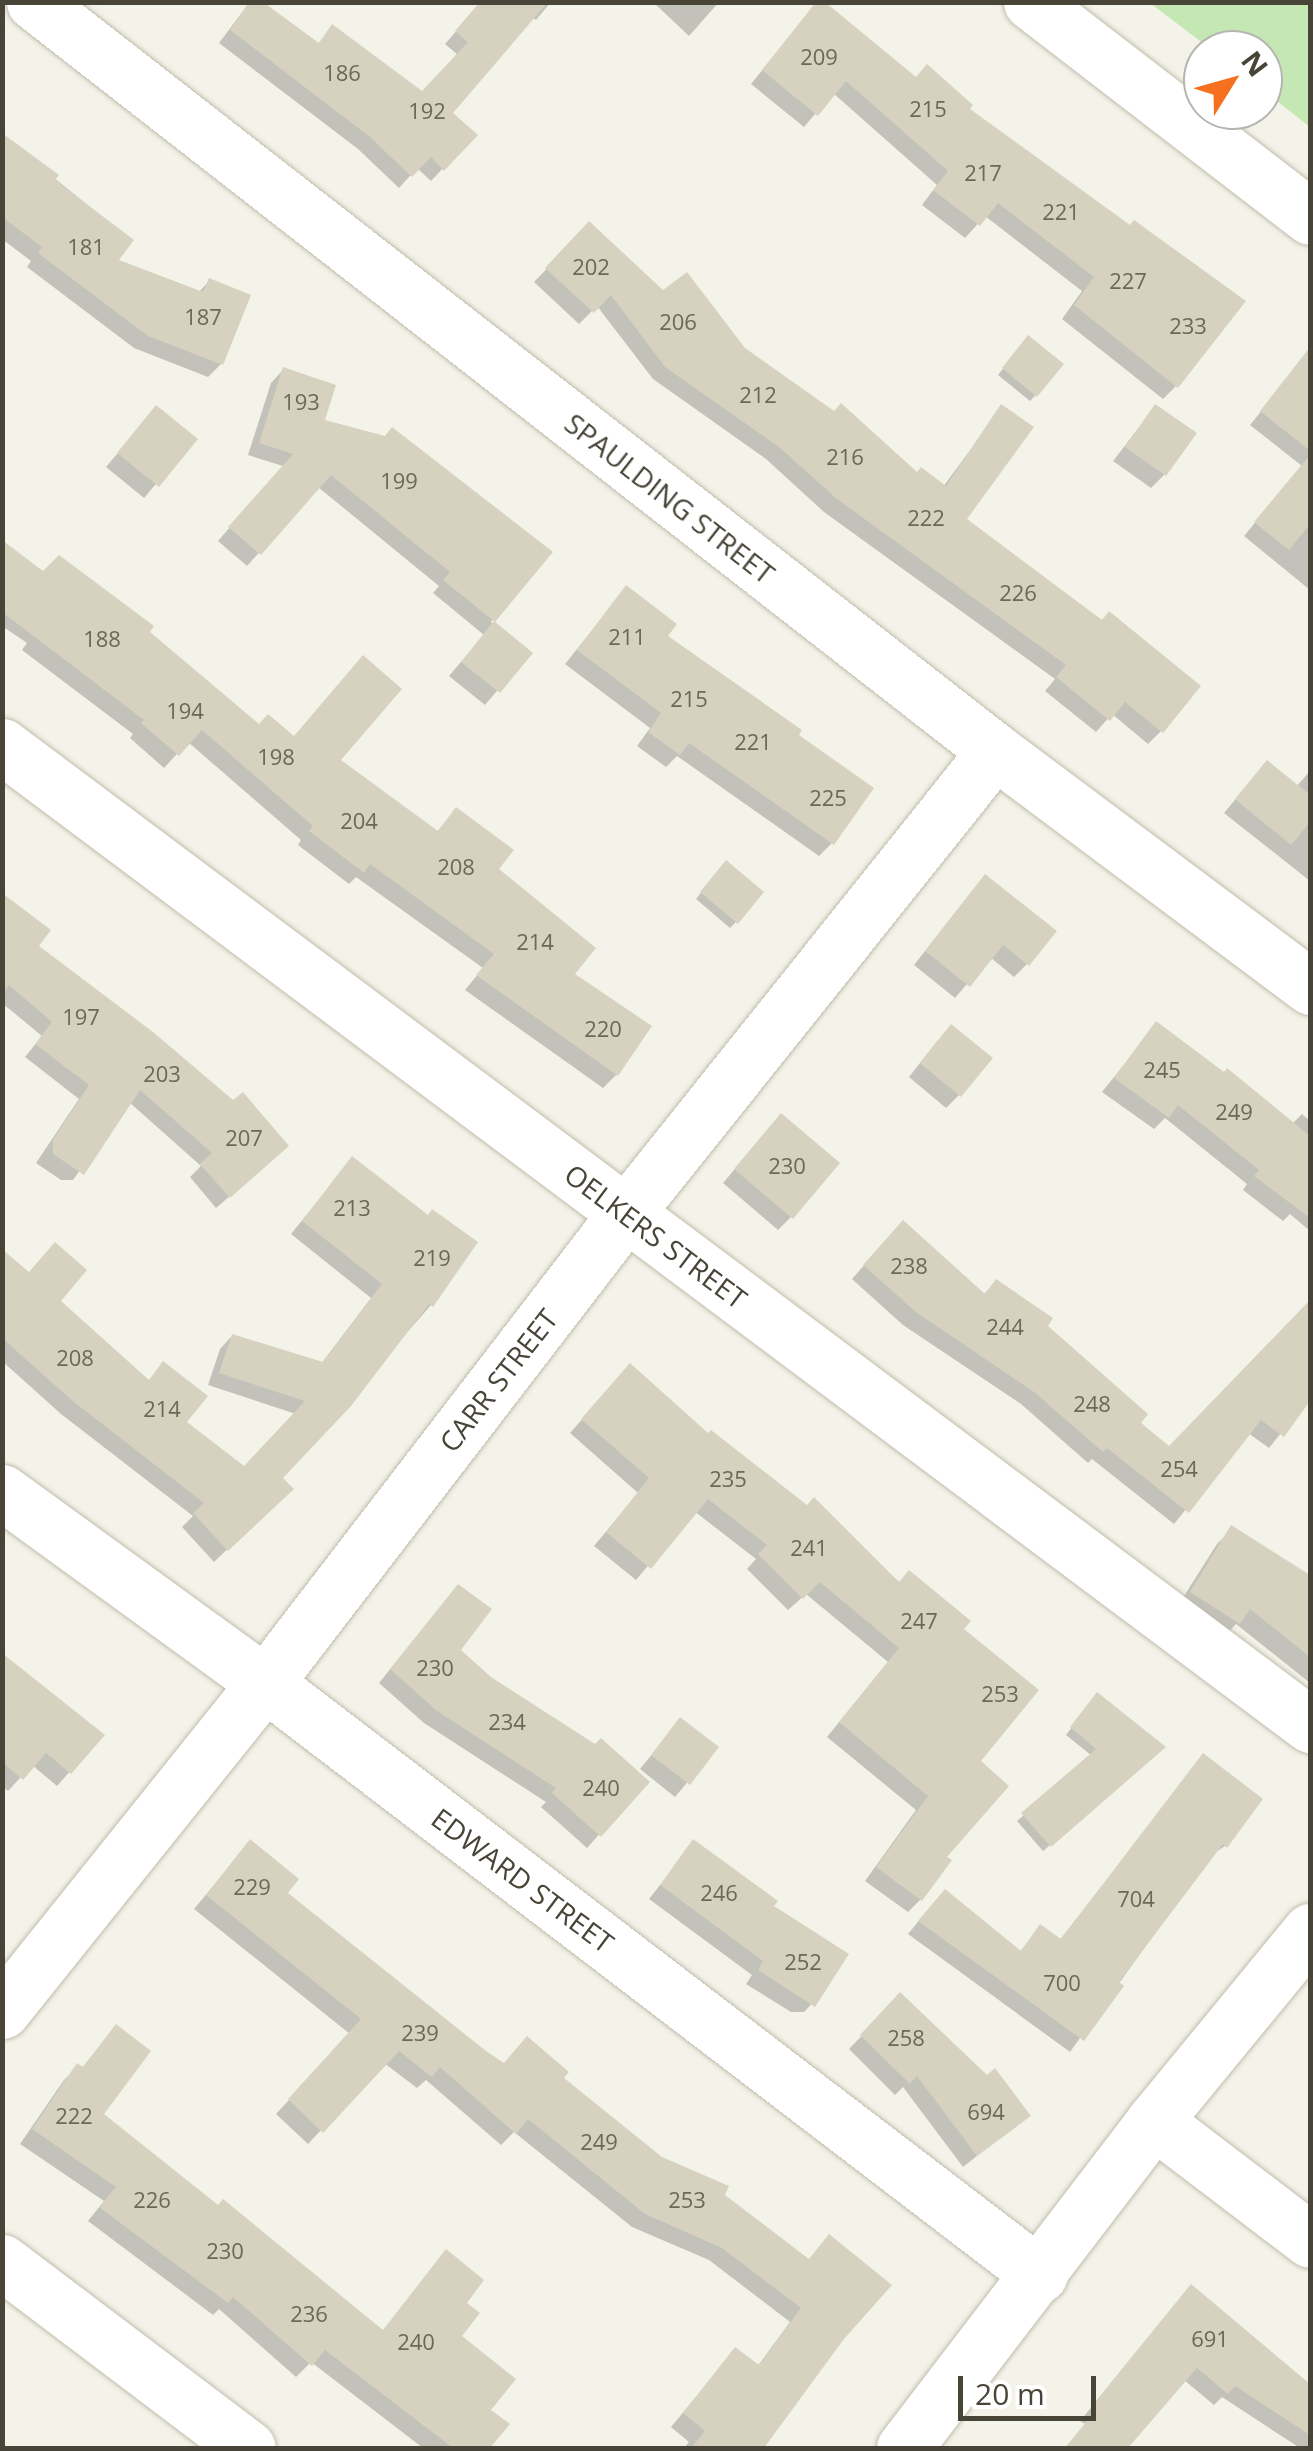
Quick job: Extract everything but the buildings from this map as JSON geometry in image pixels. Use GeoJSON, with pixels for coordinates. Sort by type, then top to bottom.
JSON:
{"type":"FeatureCollection","features":[{"type":"Feature","properties":{"kind":"street","name":"SPAULDING STREET"},"geometry":{"type":"LineString","coordinates":[[34,2],[995,751],[1310,986]]}},
{"type":"Feature","properties":{"kind":"street"},"geometry":{"type":"LineString","coordinates":[[1031,2],[1310,218]]}},
{"type":"Feature","properties":{"kind":"street","name":"OELKERS STREET"},"geometry":{"type":"LineString","coordinates":[[2,746],[1310,1725]]}},
{"type":"Feature","properties":{"kind":"street","name":"CARR STREET"},"geometry":{"type":"LineString","coordinates":[[2,2011],[265,1683],[626,1214],[995,751]]}},
{"type":"Feature","properties":{"kind":"street","name":"EDWARD STREET"},"geometry":{"type":"LineString","coordinates":[[2,1492],[265,1683],[1040,2274]]}},
{"type":"Feature","properties":{"kind":"street"},"geometry":{"type":"LineString","coordinates":[[904,2448],[1154,2121],[1310,1931]]}},
{"type":"Feature","properties":{"kind":"street"},"geometry":{"type":"LineString","coordinates":[[1154,2121],[1310,2240]]}},
{"type":"Feature","properties":{"kind":"street"},"geometry":{"type":"LineString","coordinates":[[2,2262],[248,2448]]}},
{"type":"Feature","properties":{"kind":"green space"},"geometry":{"type":"Polygon","coordinates":[[[1150,3],[1310,3],[1310,127],[1283,106],[1283,30],[1186,30],[1150,3]]]}}]}
